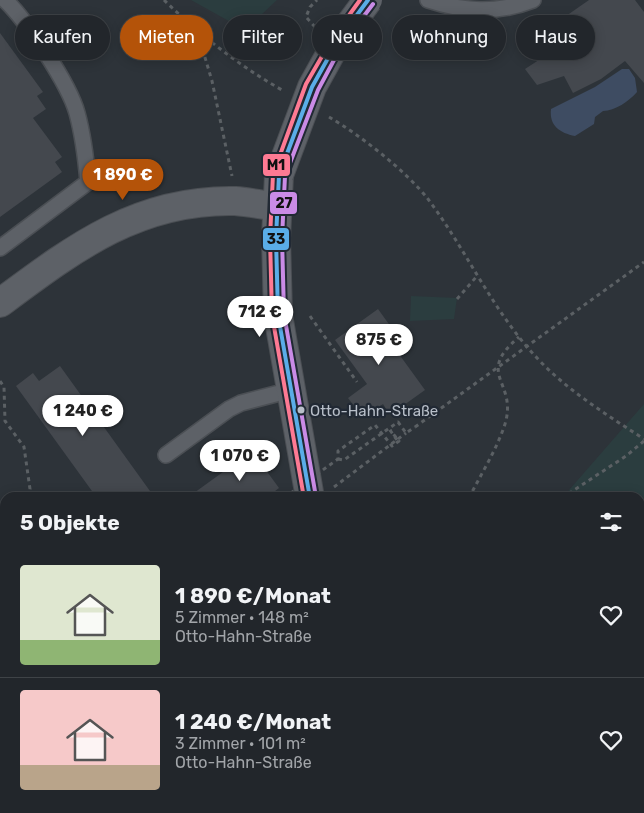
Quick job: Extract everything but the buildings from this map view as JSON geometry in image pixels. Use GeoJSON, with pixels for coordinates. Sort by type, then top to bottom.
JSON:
{"type":"FeatureCollection","features":[{"type":"Feature","properties":{"kind":"street"},"geometry":{"type":"LineString","coordinates":[[317,492],[290,390],[278,315],[277,208],[279,175],[312,87],[337,42],[368,0]]}},
{"type":"Feature","properties":{"kind":"street"},"geometry":{"type":"LineString","coordinates":[[0,303],[69,252],[131,221],[159,210],[198,202],[237,201],[277,208]]}},
{"type":"Feature","properties":{"kind":"lane"},"geometry":{"type":"LineString","coordinates":[[0,248],[88,182],[86,161],[76,111],[54,67],[16,11],[5,0]]}},
{"type":"Feature","properties":{"kind":"lane"},"geometry":{"type":"LineString","coordinates":[[428,0],[448,7],[476,11],[512,8],[533,0]]}},
{"type":"Feature","properties":{"kind":"lane"},"geometry":{"type":"LineString","coordinates":[[166,455],[241,403],[290,390]]}},
{"type":"Feature","properties":{"kind":"path"},"geometry":{"type":"LineString","coordinates":[[164,0],[179,15]]}},
{"type":"Feature","properties":{"kind":"path"},"geometry":{"type":"LineString","coordinates":[[312,25],[306,17],[310,7],[317,0]]}},
{"type":"Feature","properties":{"kind":"path"},"geometry":{"type":"LineString","coordinates":[[213,45],[233,60],[288,94]]}},
{"type":"Feature","properties":{"kind":"path"},"geometry":{"type":"LineString","coordinates":[[206,60],[237,201]]}},
{"type":"Feature","properties":{"kind":"path"},"geometry":{"type":"LineString","coordinates":[[320,113],[345,127],[375,149],[427,198],[477,276],[519,337],[538,360],[577,393],[644,440],[626,456],[571,492]]}},
{"type":"Feature","properties":{"kind":"path"},"geometry":{"type":"LineString","coordinates":[[322,492],[644,262]]}},
{"type":"Feature","properties":{"kind":"path"},"geometry":{"type":"LineString","coordinates":[[457,299],[477,276]]}},
{"type":"Feature","properties":{"kind":"path"},"geometry":{"type":"LineString","coordinates":[[310,316],[357,382]]}},
{"type":"Feature","properties":{"kind":"path"},"geometry":{"type":"LineString","coordinates":[[472,492],[505,424],[507,396],[498,373],[498,359],[505,348],[519,337]]}},
{"type":"Feature","properties":{"kind":"path"},"geometry":{"type":"LineString","coordinates":[[0,381],[4,387],[5,422],[24,447],[30,489],[28,492]]}},
{"type":"Feature","properties":{"kind":"path"},"geometry":{"type":"LineString","coordinates":[[0,390],[4,387]]}},
{"type":"Feature","properties":{"kind":"path"},"geometry":{"type":"LineString","coordinates":[[292,492],[338,459],[344,460],[398,422],[406,433]]}},
{"type":"Feature","properties":{"kind":"path"},"geometry":{"type":"LineString","coordinates":[[338,459],[338,451],[375,425],[392,446],[399,441],[390,430],[397,440]]}},
{"type":"Feature","properties":{"kind":"shaded area"},"geometry":{"type":"Polygon","coordinates":[[[191,0],[277,0],[261,15],[223,15],[223,18],[191,0]]]}},
{"type":"Feature","properties":{"kind":"shaded area"},"geometry":{"type":"Polygon","coordinates":[[[411,296],[457,298],[454,319],[410,321],[411,296]]]}},
{"type":"Feature","properties":{"kind":"shaded area"},"geometry":{"type":"Polygon","coordinates":[[[644,404],[644,492],[567,492],[644,404]]]}},
{"type":"Feature","properties":{"kind":"water"},"geometry":{"type":"Polygon","coordinates":[[[622,69],[629,69],[635,78],[637,92],[630,99],[622,105],[608,111],[603,111],[595,117],[594,124],[575,136],[560,131],[557,128],[552,120],[551,109],[595,87],[622,69]]]}},
{"type":"Feature","properties":{"kind":"transit line","name":"M1"},"geometry":{"type":"LineString","coordinates":[[303,492],[272,315],[270,238],[273,174],[306,84],[332,39],[360,0]]}},
{"type":"Feature","properties":{"kind":"transit line","name":"33"},"geometry":{"type":"LineString","coordinates":[[309,492],[278,315],[276,238],[279,175],[312,87],[337,42],[368,0]]}},
{"type":"Feature","properties":{"kind":"transit line","name":"27"},"geometry":{"type":"LineString","coordinates":[[315,492],[284,314],[282,238],[285,176],[318,90],[342,45],[373,4]]}},
{"type":"Feature","properties":{"kind":"place","name":"Otto-Hahn-Straße"},"geometry":{"type":"Point","coordinates":[301,410]}}]}
